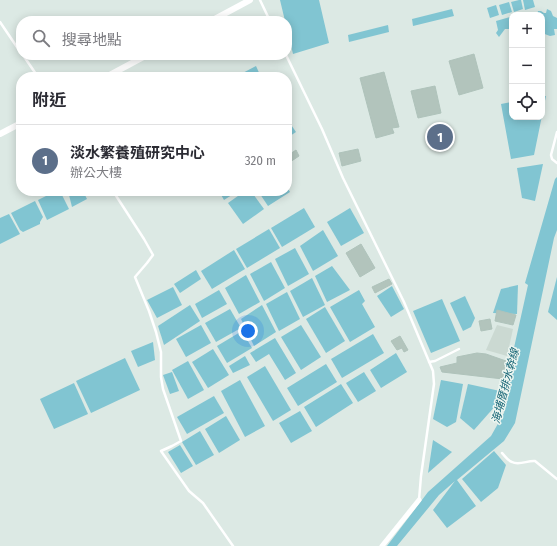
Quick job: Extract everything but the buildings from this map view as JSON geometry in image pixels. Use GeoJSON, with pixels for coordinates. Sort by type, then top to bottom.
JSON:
{"type":"FeatureCollection","features":[{"type":"Feature","properties":{"kind":"street"},"geometry":{"type":"LineString","coordinates":[[220,16],[250,0]]}},
{"type":"Feature","properties":{"kind":"street"},"geometry":{"type":"LineString","coordinates":[[115,72],[138,60]]}},
{"type":"Feature","properties":{"kind":"street"},"geometry":{"type":"LineString","coordinates":[[0,134],[16,126]]}},
{"type":"Feature","properties":{"kind":"street"},"geometry":{"type":"LineString","coordinates":[[382,546],[418,500]]}},
{"type":"Feature","properties":{"kind":"lane"},"geometry":{"type":"LineString","coordinates":[[260,0],[268,16]]}},
{"type":"Feature","properties":{"kind":"lane"},"geometry":{"type":"LineString","coordinates":[[0,22],[16,45]]}},
{"type":"Feature","properties":{"kind":"lane"},"geometry":{"type":"LineString","coordinates":[[26,60],[35,72]]}},
{"type":"Feature","properties":{"kind":"lane"},"geometry":{"type":"LineString","coordinates":[[288,60],[322,129],[343,178],[404,302],[433,370],[434,384],[418,500]]}},
{"type":"Feature","properties":{"kind":"lane"},"geometry":{"type":"LineString","coordinates":[[557,132],[551,155],[552,159],[557,163]]}},
{"type":"Feature","properties":{"kind":"lane"},"geometry":{"type":"LineString","coordinates":[[116,196],[153,255],[135,277],[156,332],[161,352],[161,377],[163,390],[181,441],[161,451],[189,491],[203,503],[233,546]]}},
{"type":"Feature","properties":{"kind":"lane"},"geometry":{"type":"LineString","coordinates":[[429,362],[436,361],[459,349]]}},
{"type":"Feature","properties":{"kind":"lane"},"geometry":{"type":"LineString","coordinates":[[502,453],[512,462],[518,464],[531,460],[535,461],[557,479]]}},
{"type":"Feature","properties":{"kind":"shaded area"},"geometry":{"type":"Polygon","coordinates":[[[497,325],[513,329],[507,356],[486,350],[497,325]]]}},
{"type":"Feature","properties":{"kind":"water"},"geometry":{"type":"Polygon","coordinates":[[[280,0],[319,0],[329,43],[293,54],[292,16],[284,16],[280,0]]]}},
{"type":"Feature","properties":{"kind":"water"},"geometry":{"type":"Polygon","coordinates":[[[521,0],[523,9],[514,12],[511,2],[521,0]]]}},
{"type":"Feature","properties":{"kind":"water"},"geometry":{"type":"Polygon","coordinates":[[[523,0],[533,0],[535,7],[525,10],[523,0]]]}},
{"type":"Feature","properties":{"kind":"water"},"geometry":{"type":"Polygon","coordinates":[[[509,2],[512,12],[502,15],[499,5],[509,2]]]}},
{"type":"Feature","properties":{"kind":"water"},"geometry":{"type":"Polygon","coordinates":[[[496,5],[499,15],[490,18],[487,8],[496,5]]]}},
{"type":"Feature","properties":{"kind":"water"},"geometry":{"type":"Polygon","coordinates":[[[452,9],[454,16],[413,26],[412,19],[452,9]]]}},
{"type":"Feature","properties":{"kind":"water"},"geometry":{"type":"Polygon","coordinates":[[[547,9],[557,18],[557,29],[554,29],[555,35],[550,36],[545,34],[547,9]]]}},
{"type":"Feature","properties":{"kind":"water"},"geometry":{"type":"Polygon","coordinates":[[[509,17],[509,29],[505,29],[499,37],[496,33],[498,30],[496,21],[509,17]]]}},
{"type":"Feature","properties":{"kind":"water"},"geometry":{"type":"Polygon","coordinates":[[[388,25],[389,32],[349,42],[348,35],[388,25]]]}},
{"type":"Feature","properties":{"kind":"water"},"geometry":{"type":"Polygon","coordinates":[[[256,66],[259,72],[245,72],[256,66]]]}},
{"type":"Feature","properties":{"kind":"water"},"geometry":{"type":"Polygon","coordinates":[[[509,103],[509,120],[541,120],[534,155],[511,159],[501,104],[509,103]]]}},
{"type":"Feature","properties":{"kind":"water"},"geometry":{"type":"Polygon","coordinates":[[[292,126],[296,132],[292,135],[292,126]]]}},
{"type":"Feature","properties":{"kind":"water"},"geometry":{"type":"Polygon","coordinates":[[[543,164],[535,201],[522,198],[517,168],[543,164]]]}},
{"type":"Feature","properties":{"kind":"water"},"geometry":{"type":"Polygon","coordinates":[[[557,177],[557,230],[554,238],[515,423],[504,441],[457,480],[476,506],[447,528],[433,510],[455,481],[439,495],[397,546],[387,546],[428,492],[491,436],[504,413],[508,391],[507,379],[528,285],[525,283],[555,179],[557,177]]]}},
{"type":"Feature","properties":{"kind":"water"},"geometry":{"type":"Polygon","coordinates":[[[46,196],[62,196],[69,209],[47,220],[38,200],[46,196]]]}},
{"type":"Feature","properties":{"kind":"water"},"geometry":{"type":"Polygon","coordinates":[[[69,196],[86,196],[87,199],[72,207],[69,196]]]}},
{"type":"Feature","properties":{"kind":"water"},"geometry":{"type":"Polygon","coordinates":[[[222,196],[230,196],[224,200],[222,196]]]}},
{"type":"Feature","properties":{"kind":"water"},"geometry":{"type":"Polygon","coordinates":[[[238,196],[255,196],[264,209],[243,224],[228,203],[238,196]]]}},
{"type":"Feature","properties":{"kind":"water"},"geometry":{"type":"Polygon","coordinates":[[[261,196],[284,196],[268,206],[261,196]]]}},
{"type":"Feature","properties":{"kind":"water"},"geometry":{"type":"Polygon","coordinates":[[[35,201],[43,217],[40,224],[23,232],[20,230],[11,213],[35,201]]]}},
{"type":"Feature","properties":{"kind":"water"},"geometry":{"type":"Polygon","coordinates":[[[304,208],[315,227],[282,247],[271,228],[304,208]]]}},
{"type":"Feature","properties":{"kind":"water"},"geometry":{"type":"Polygon","coordinates":[[[350,208],[364,233],[341,246],[327,222],[350,208]]]}},
{"type":"Feature","properties":{"kind":"water"},"geometry":{"type":"Polygon","coordinates":[[[9,214],[20,234],[0,244],[0,218],[9,214]]]}},
{"type":"Feature","properties":{"kind":"water"},"geometry":{"type":"Polygon","coordinates":[[[269,229],[280,248],[247,268],[236,249],[269,229]]]}},
{"type":"Feature","properties":{"kind":"water"},"geometry":{"type":"Polygon","coordinates":[[[323,230],[338,256],[313,271],[300,246],[323,230]]]}},
{"type":"Feature","properties":{"kind":"water"},"geometry":{"type":"Polygon","coordinates":[[[295,248],[309,274],[288,286],[275,259],[295,248]]]}},
{"type":"Feature","properties":{"kind":"water"},"geometry":{"type":"Polygon","coordinates":[[[234,250],[245,269],[212,289],[201,271],[234,250]]]}},
{"type":"Feature","properties":{"kind":"water"},"geometry":{"type":"Polygon","coordinates":[[[271,262],[285,288],[264,301],[250,274],[271,262]]]}},
{"type":"Feature","properties":{"kind":"water"},"geometry":{"type":"Polygon","coordinates":[[[332,266],[350,290],[327,302],[315,276],[332,266]]]}},
{"type":"Feature","properties":{"kind":"water"},"geometry":{"type":"Polygon","coordinates":[[[196,270],[201,279],[180,293],[174,284],[196,270]]]}},
{"type":"Feature","properties":{"kind":"water"},"geometry":{"type":"Polygon","coordinates":[[[246,275],[260,302],[239,314],[225,288],[246,275]]]}},
{"type":"Feature","properties":{"kind":"water"},"geometry":{"type":"Polygon","coordinates":[[[557,277],[557,320],[548,312],[557,277]]]}},
{"type":"Feature","properties":{"kind":"water"},"geometry":{"type":"Polygon","coordinates":[[[312,278],[325,305],[303,317],[290,291],[312,278]]]}},
{"type":"Feature","properties":{"kind":"water"},"geometry":{"type":"Polygon","coordinates":[[[518,285],[517,314],[493,313],[501,289],[518,285]]]}},
{"type":"Feature","properties":{"kind":"water"},"geometry":{"type":"Polygon","coordinates":[[[392,286],[404,309],[391,317],[377,296],[392,286]]]}},
{"type":"Feature","properties":{"kind":"water"},"geometry":{"type":"Polygon","coordinates":[[[173,287],[182,305],[157,318],[147,300],[173,287]]]}},
{"type":"Feature","properties":{"kind":"water"},"geometry":{"type":"Polygon","coordinates":[[[219,290],[227,304],[202,318],[195,304],[219,290]]]}},
{"type":"Feature","properties":{"kind":"water"},"geometry":{"type":"Polygon","coordinates":[[[359,290],[365,301],[362,304],[375,327],[350,342],[330,307],[359,290]]]}},
{"type":"Feature","properties":{"kind":"water"},"geometry":{"type":"Polygon","coordinates":[[[287,292],[300,319],[279,331],[266,304],[287,292]]]}},
{"type":"Feature","properties":{"kind":"water"},"geometry":{"type":"Polygon","coordinates":[[[465,296],[475,318],[471,327],[463,331],[450,303],[465,296]]]}},
{"type":"Feature","properties":{"kind":"water"},"geometry":{"type":"Polygon","coordinates":[[[442,299],[460,341],[431,353],[413,311],[442,299]]]}},
{"type":"Feature","properties":{"kind":"water"},"geometry":{"type":"Polygon","coordinates":[[[190,305],[200,321],[164,345],[158,326],[190,305]]]}},
{"type":"Feature","properties":{"kind":"water"},"geometry":{"type":"Polygon","coordinates":[[[262,305],[276,332],[254,346],[241,319],[262,305]]]}},
{"type":"Feature","properties":{"kind":"water"},"geometry":{"type":"Polygon","coordinates":[[[325,307],[345,341],[326,353],[306,319],[325,307]]]}},
{"type":"Feature","properties":{"kind":"water"},"geometry":{"type":"Polygon","coordinates":[[[230,309],[241,328],[216,342],[205,323],[230,309]]]}},
{"type":"Feature","properties":{"kind":"water"},"geometry":{"type":"Polygon","coordinates":[[[201,325],[211,343],[186,357],[176,339],[201,325]]]}},
{"type":"Feature","properties":{"kind":"water"},"geometry":{"type":"Polygon","coordinates":[[[301,325],[321,357],[301,370],[281,337],[301,325]]]}},
{"type":"Feature","properties":{"kind":"water"},"geometry":{"type":"Polygon","coordinates":[[[242,331],[252,348],[227,363],[217,346],[242,331]]]}},
{"type":"Feature","properties":{"kind":"water"},"geometry":{"type":"Polygon","coordinates":[[[373,334],[384,353],[342,378],[331,359],[373,334]]]}},
{"type":"Feature","properties":{"kind":"water"},"geometry":{"type":"Polygon","coordinates":[[[275,338],[296,373],[285,380],[269,354],[256,362],[250,353],[275,338]]]}},
{"type":"Feature","properties":{"kind":"water"},"geometry":{"type":"Polygon","coordinates":[[[153,342],[155,360],[138,367],[131,351],[153,342]]]}},
{"type":"Feature","properties":{"kind":"water"},"geometry":{"type":"Polygon","coordinates":[[[213,349],[229,375],[208,388],[192,362],[213,349]]]}},
{"type":"Feature","properties":{"kind":"water"},"geometry":{"type":"Polygon","coordinates":[[[396,353],[407,372],[381,388],[370,370],[396,353]]]}},
{"type":"Feature","properties":{"kind":"water"},"geometry":{"type":"Polygon","coordinates":[[[245,356],[250,365],[233,373],[229,366],[245,356]]]}},
{"type":"Feature","properties":{"kind":"water"},"geometry":{"type":"Polygon","coordinates":[[[125,358],[140,390],[91,413],[76,381],[125,358]]]}},
{"type":"Feature","properties":{"kind":"water"},"geometry":{"type":"Polygon","coordinates":[[[188,361],[204,390],[188,399],[172,370],[188,361]]]}},
{"type":"Feature","properties":{"kind":"water"},"geometry":{"type":"Polygon","coordinates":[[[326,364],[337,382],[298,406],[287,388],[326,364]]]}},
{"type":"Feature","properties":{"kind":"water"},"geometry":{"type":"Polygon","coordinates":[[[265,366],[291,410],[273,421],[247,377],[265,366]]]}},
{"type":"Feature","properties":{"kind":"water"},"geometry":{"type":"Polygon","coordinates":[[[172,372],[179,391],[170,394],[163,375],[172,372]]]}},
{"type":"Feature","properties":{"kind":"water"},"geometry":{"type":"Polygon","coordinates":[[[364,372],[376,391],[358,402],[346,383],[364,372]]]}},
{"type":"Feature","properties":{"kind":"water"},"geometry":{"type":"Polygon","coordinates":[[[240,380],[265,426],[245,437],[221,391],[240,380]]]}},
{"type":"Feature","properties":{"kind":"water"},"geometry":{"type":"Polygon","coordinates":[[[441,380],[463,384],[456,422],[447,427],[433,419],[441,380]]]}},
{"type":"Feature","properties":{"kind":"water"},"geometry":{"type":"Polygon","coordinates":[[[74,383],[88,414],[54,429],[40,399],[74,383]]]}},
{"type":"Feature","properties":{"kind":"water"},"geometry":{"type":"Polygon","coordinates":[[[341,384],[353,403],[316,427],[304,407],[341,384]]]}},
{"type":"Feature","properties":{"kind":"water"},"geometry":{"type":"Polygon","coordinates":[[[468,384],[500,391],[497,404],[474,430],[460,418],[468,384]]]}},
{"type":"Feature","properties":{"kind":"water"},"geometry":{"type":"Polygon","coordinates":[[[214,396],[224,413],[187,434],[177,417],[214,396]]]}},
{"type":"Feature","properties":{"kind":"water"},"geometry":{"type":"Polygon","coordinates":[[[300,411],[312,431],[291,443],[279,423],[300,411]]]}},
{"type":"Feature","properties":{"kind":"water"},"geometry":{"type":"Polygon","coordinates":[[[226,416],[240,440],[219,453],[205,429],[226,416]]]}},
{"type":"Feature","properties":{"kind":"water"},"geometry":{"type":"Polygon","coordinates":[[[200,431],[214,455],[196,465],[182,442],[200,431]]]}},
{"type":"Feature","properties":{"kind":"water"},"geometry":{"type":"Polygon","coordinates":[[[433,440],[452,452],[428,473],[433,440]]]}},
{"type":"Feature","properties":{"kind":"water"},"geometry":{"type":"Polygon","coordinates":[[[180,445],[193,466],[181,473],[168,452],[180,445]]]}},
{"type":"Feature","properties":{"kind":"water"},"geometry":{"type":"Polygon","coordinates":[[[494,451],[506,465],[498,488],[481,502],[462,479],[494,451]]]}},
{"type":"Feature","properties":{"kind":"place","name":"淡水繁養殖研究中心"},"geometry":{"type":"Point","coordinates":[440,137]}},
{"type":"Feature","properties":{"kind":"water label","name":"海埔厝排水幹線"},"geometry":{"type":"Point","coordinates":[505,386]}}]}
